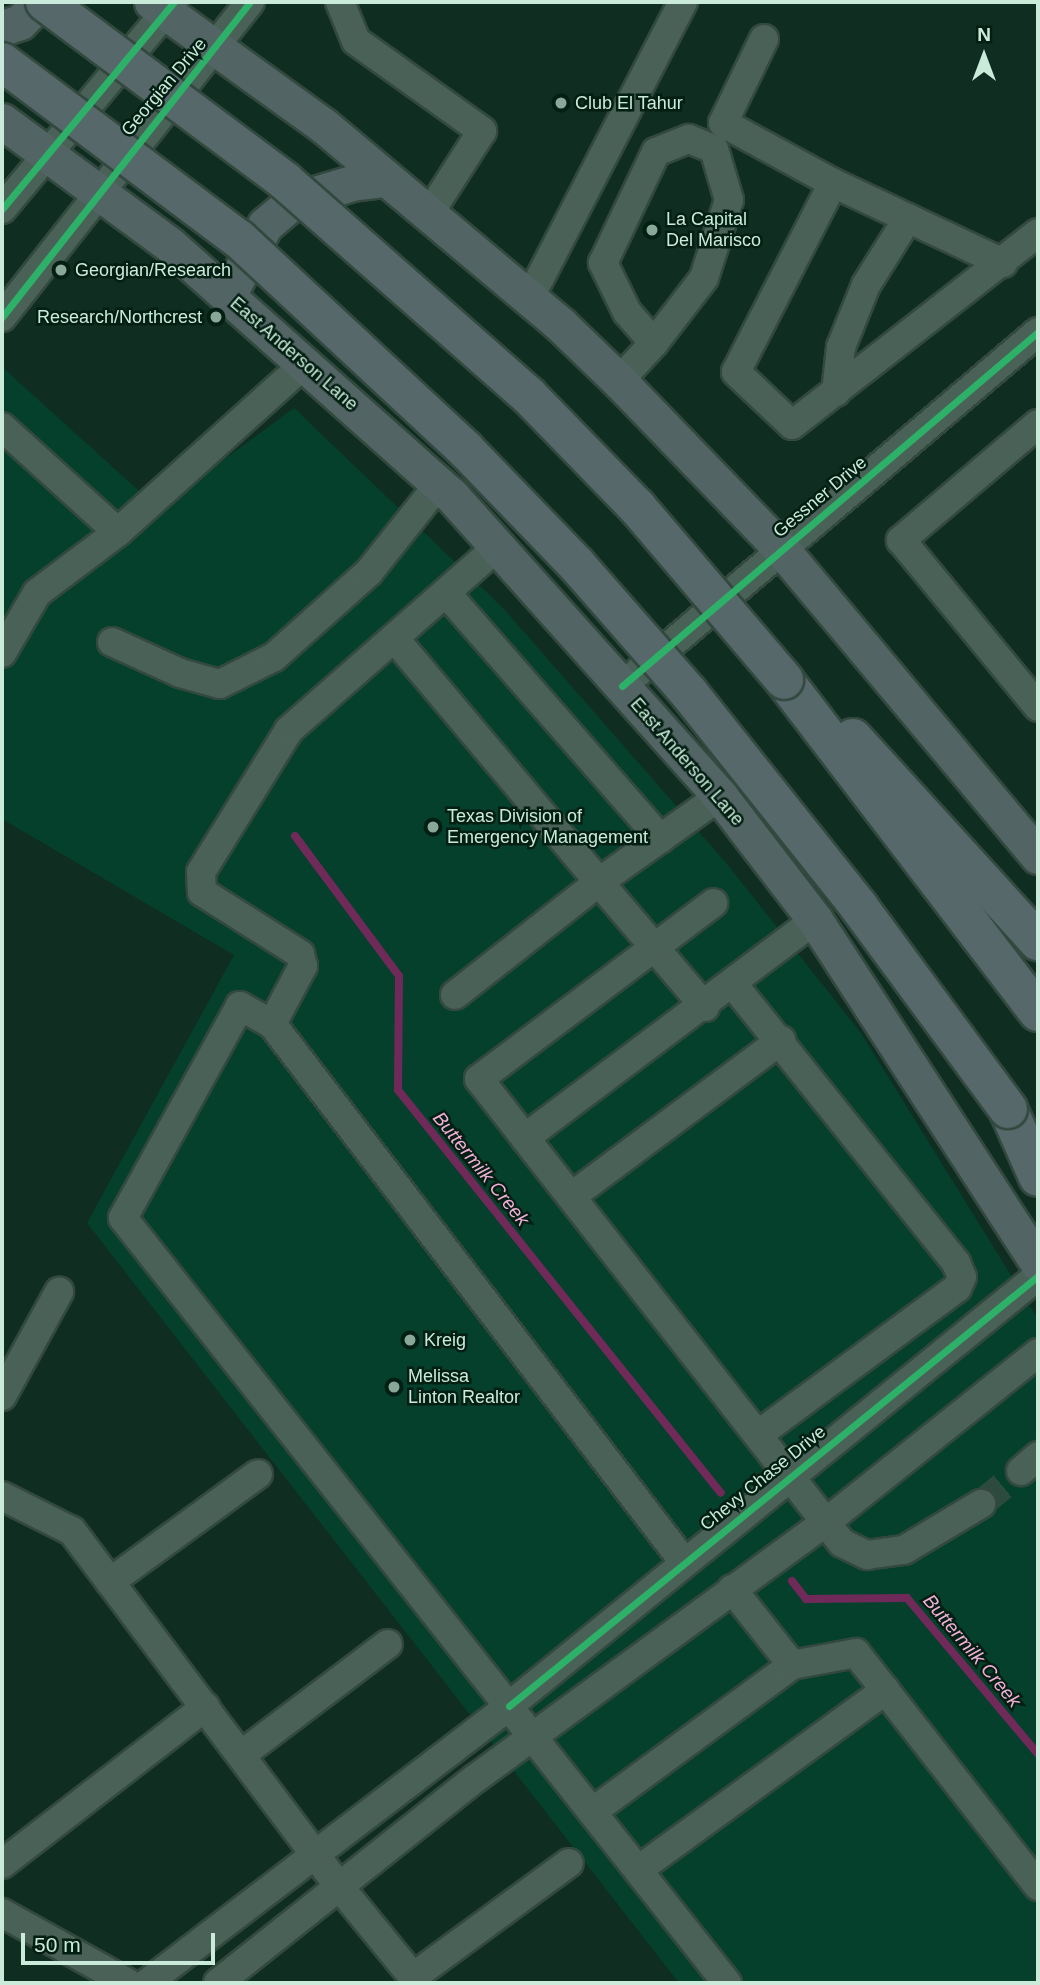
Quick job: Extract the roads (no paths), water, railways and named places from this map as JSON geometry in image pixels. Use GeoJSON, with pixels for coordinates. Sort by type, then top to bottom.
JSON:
{"type":"FeatureCollection","features":[{"type":"Feature","properties":{"kind":"highway"},"geometry":{"type":"LineString","coordinates":[[43,2],[285,181],[528,395],[637,507],[784,680],[1038,1012]]}},
{"type":"Feature","properties":{"kind":"highway"},"geometry":{"type":"LineString","coordinates":[[2,62],[239,239],[465,449],[577,565],[689,692],[842,885],[1038,1146]]}},
{"type":"Feature","properties":{"kind":"highway"},"geometry":{"type":"LineString","coordinates":[[784,680],[870,752],[1038,941]]}},
{"type":"Feature","properties":{"kind":"highway"},"geometry":{"type":"LineString","coordinates":[[1008,1109],[1038,1178]]}},
{"type":"Feature","properties":{"kind":"main road"},"geometry":{"type":"LineString","coordinates":[[2,28],[20,22],[43,2]]}},
{"type":"Feature","properties":{"kind":"main road"},"geometry":{"type":"LineString","coordinates":[[164,5],[387,179],[529,299],[619,381],[782,550],[1038,856]]}},
{"type":"Feature","properties":{"kind":"main road","name":"East Anderson Lane"},"geometry":{"type":"LineString","coordinates":[[2,121],[98,190],[306,363],[439,485],[497,547],[720,796],[815,920],[1038,1263]]}},
{"type":"Feature","properties":{"kind":"main road"},"geometry":{"type":"LineString","coordinates":[[228,296],[265,225],[295,200],[352,183],[387,179]]}},
{"type":"Feature","properties":{"kind":"street","name":"Georgian Drive"},"geometry":{"type":"LineString","coordinates":[[2,317],[98,190],[218,47],[250,2]]}},
{"type":"Feature","properties":{"kind":"street"},"geometry":{"type":"LineString","coordinates":[[341,2],[356,41],[482,131],[429,214]]}},
{"type":"Feature","properties":{"kind":"street"},"geometry":{"type":"LineString","coordinates":[[529,299],[683,2]]}},
{"type":"Feature","properties":{"kind":"street"},"geometry":{"type":"LineString","coordinates":[[2,209],[164,5]]}},
{"type":"Feature","properties":{"kind":"street"},"geometry":{"type":"LineString","coordinates":[[764,40],[723,123],[833,183],[1003,263]]}},
{"type":"Feature","properties":{"kind":"street"},"geometry":{"type":"LineString","coordinates":[[619,381],[654,343],[704,278],[729,200],[714,149],[689,139],[656,152],[603,263],[627,312],[654,343]]}},
{"type":"Feature","properties":{"kind":"street"},"geometry":{"type":"LineString","coordinates":[[833,183],[736,372],[792,425],[1003,263],[1038,233]]}},
{"type":"Feature","properties":{"kind":"street"},"geometry":{"type":"LineString","coordinates":[[836,392],[841,347],[866,285],[908,218]]}},
{"type":"Feature","properties":{"kind":"street","name":"Gessner Drive"},"geometry":{"type":"LineString","coordinates":[[622,686],[1038,332]]}},
{"type":"Feature","properties":{"kind":"street"},"geometry":{"type":"LineString","coordinates":[[2,653],[37,593],[118,533],[306,363]]}},
{"type":"Feature","properties":{"kind":"street"},"geometry":{"type":"LineString","coordinates":[[1038,425],[901,540],[1038,706]]}},
{"type":"Feature","properties":{"kind":"street"},"geometry":{"type":"LineString","coordinates":[[2,427],[118,533]]}},
{"type":"Feature","properties":{"kind":"street"},"geometry":{"type":"LineString","coordinates":[[112,642],[180,673],[220,684],[274,657],[369,572],[439,485]]}},
{"type":"Feature","properties":{"kind":"street"},"geometry":{"type":"LineString","coordinates":[[272,1024],[303,966],[300,954],[202,892],[201,872],[289,730],[447,594],[497,547]]}},
{"type":"Feature","properties":{"kind":"street"},"geometry":{"type":"LineString","coordinates":[[447,594],[661,839]]}},
{"type":"Feature","properties":{"kind":"street"},"geometry":{"type":"LineString","coordinates":[[395,639],[705,1007]]}},
{"type":"Feature","properties":{"kind":"street"},"geometry":{"type":"LineString","coordinates":[[455,995],[599,882],[720,796]]}},
{"type":"Feature","properties":{"kind":"street"},"geometry":{"type":"LineString","coordinates":[[713,903],[479,1079],[842,1543],[867,1555],[904,1550],[981,1504]]}},
{"type":"Feature","properties":{"kind":"street"},"geometry":{"type":"LineString","coordinates":[[525,1138],[705,1007],[815,920]]}},
{"type":"Feature","properties":{"kind":"street"},"geometry":{"type":"LineString","coordinates":[[732,983],[781,1040],[956,1262],[962,1277],[957,1288],[759,1434]]}},
{"type":"Feature","properties":{"kind":"street"},"geometry":{"type":"LineString","coordinates":[[684,1562],[272,1024],[240,1006],[123,1217],[727,1983]]}},
{"type":"Feature","properties":{"kind":"street"},"geometry":{"type":"LineString","coordinates":[[572,1196],[781,1040]]}},
{"type":"Feature","properties":{"kind":"street","name":"Chevy Chase Drive"},"geometry":{"type":"LineString","coordinates":[[148,1983],[315,1852],[509,1706],[1038,1276]]}},
{"type":"Feature","properties":{"kind":"street"},"geometry":{"type":"LineString","coordinates":[[2,1396],[59,1292]]}},
{"type":"Feature","properties":{"kind":"street"},"geometry":{"type":"LineString","coordinates":[[218,1983],[338,1885],[532,1736],[825,1523],[1035,1362]]}},
{"type":"Feature","properties":{"kind":"street"},"geometry":{"type":"LineString","coordinates":[[110,1582],[258,1474]]}},
{"type":"Feature","properties":{"kind":"street"},"geometry":{"type":"LineString","coordinates":[[2,1496],[72,1531],[338,1885],[416,1980],[569,1863]]}},
{"type":"Feature","properties":{"kind":"street"},"geometry":{"type":"LineString","coordinates":[[732,1589],[792,1665]]}},
{"type":"Feature","properties":{"kind":"street"},"geometry":{"type":"LineString","coordinates":[[241,1755],[388,1644]]}},
{"type":"Feature","properties":{"kind":"street"},"geometry":{"type":"LineString","coordinates":[[592,1812],[792,1665],[856,1653],[1038,1885]]}},
{"type":"Feature","properties":{"kind":"street"},"geometry":{"type":"LineString","coordinates":[[638,1870],[886,1690]]}},
{"type":"Feature","properties":{"kind":"street"},"geometry":{"type":"LineString","coordinates":[[2,1864],[205,1707]]}},
{"type":"Feature","properties":{"kind":"street"},"geometry":{"type":"LineString","coordinates":[[2,1913],[128,1983]]}},
{"type":"Feature","properties":{"kind":"waterway","name":"Buttermilk Creek"},"geometry":{"type":"LineString","coordinates":[[295,836],[399,976],[398,1090],[721,1493]]}},
{"type":"Feature","properties":{"kind":"waterway","name":"Buttermilk Creek"},"geometry":{"type":"LineString","coordinates":[[792,1581],[806,1599],[907,1598],[1038,1754]]}},
{"type":"Feature","properties":{"kind":"tunnel"},"geometry":{"type":"LineString","coordinates":[[981,1504],[1021,1471]]}},
{"type":"Feature","properties":{"kind":"place","name":"Club El Tahur"},"geometry":{"type":"Point","coordinates":[561,103]}},
{"type":"Feature","properties":{"kind":"place","name":"La Capital Del Marisco"},"geometry":{"type":"Point","coordinates":[652,230]}},
{"type":"Feature","properties":{"kind":"place","name":"Georgian/Research"},"geometry":{"type":"Point","coordinates":[61,270]}},
{"type":"Feature","properties":{"kind":"place","name":"Research/Northcrest"},"geometry":{"type":"Point","coordinates":[216,317]}},
{"type":"Feature","properties":{"kind":"place","name":"Texas Division of Emergency Management"},"geometry":{"type":"Point","coordinates":[433,827]}},
{"type":"Feature","properties":{"kind":"place","name":"Kreig"},"geometry":{"type":"Point","coordinates":[410,1340]}},
{"type":"Feature","properties":{"kind":"place","name":"Melissa Linton Realtor"},"geometry":{"type":"Point","coordinates":[394,1387]}}]}
